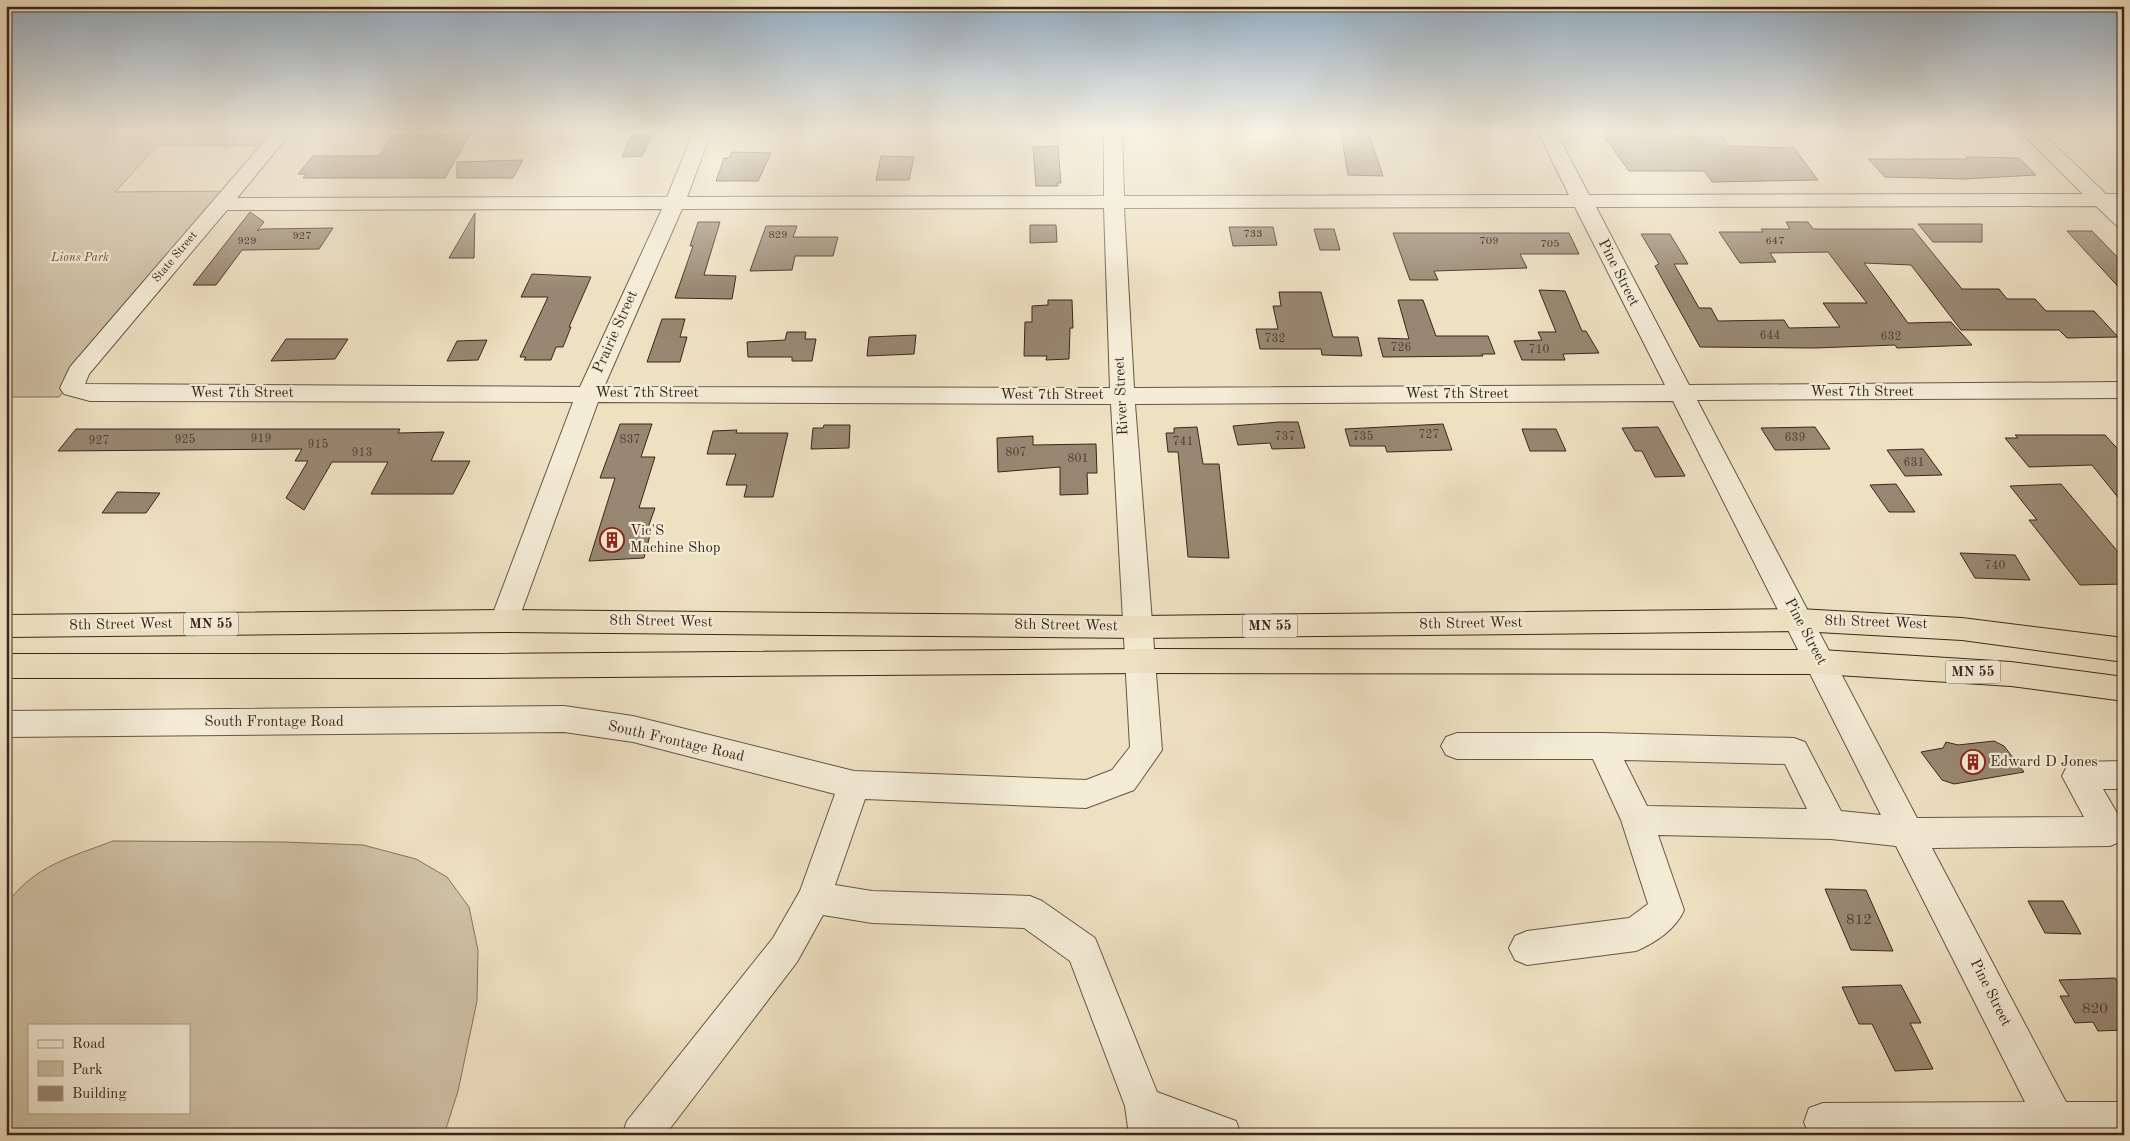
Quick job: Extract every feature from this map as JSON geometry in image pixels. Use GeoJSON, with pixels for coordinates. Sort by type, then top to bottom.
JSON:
{"type":"FeatureCollection","features":[{"type":"Feature","properties":{"kind":"highway","name":"8th Street West"},"geometry":{"type":"LineString","coordinates":[[6,626],[504,621],[1138,627],[1799,620],[1878,622],[1965,628],[2124,650]]}},
{"type":"Feature","properties":{"kind":"highway","name":"MN 55"},"geometry":{"type":"LineString","coordinates":[[6,666],[479,666],[1141,661],[1821,662],[1934,668],[2087,683],[2124,689]]}},
{"type":"Feature","properties":{"kind":"street","name":"State Street"},"geometry":{"type":"LineString","coordinates":[[72,388],[78,372],[239,183]]}},
{"type":"Feature","properties":{"kind":"street","name":"Prairie Street"},"geometry":{"type":"LineString","coordinates":[[504,621],[589,393],[682,183]]}},
{"type":"Feature","properties":{"kind":"street","name":"River Street"},"geometry":{"type":"LineString","coordinates":[[1114,183],[1121,396],[1141,661]]}},
{"type":"Feature","properties":{"kind":"street","name":"Pine Street"},"geometry":{"type":"LineString","coordinates":[[1573,183],[1821,662],[2059,1128]]}},
{"type":"Feature","properties":{"kind":"street"},"geometry":{"type":"LineString","coordinates":[[2084,183],[2124,222]]}},
{"type":"Feature","properties":{"kind":"street"},"geometry":{"type":"LineString","coordinates":[[221,204],[2124,200]]}},
{"type":"Feature","properties":{"kind":"street","name":"West 7th Street"},"geometry":{"type":"LineString","coordinates":[[72,388],[90,393],[1121,396],[2124,390]]}},
{"type":"Feature","properties":{"kind":"street","name":"South Frontage Road"},"geometry":{"type":"LineString","coordinates":[[6,724],[564,719],[633,729],[854,785],[1086,794],[1123,780],[1146,750],[1141,661]]}},
{"type":"Feature","properties":{"kind":"street"},"geometry":{"type":"LineString","coordinates":[[1457,746],[1602,746],[1794,751],[1830,824]]}},
{"type":"Feature","properties":{"kind":"street"},"geometry":{"type":"LineString","coordinates":[[1527,948],[1636,934],[1667,910],[1637,820],[1602,746]]}},
{"type":"Feature","properties":{"kind":"street"},"geometry":{"type":"LineString","coordinates":[[1637,820],[1830,824],[1908,834],[2110,831],[2078,776],[2124,774]]}},
{"type":"Feature","properties":{"kind":"street"},"geometry":{"type":"LineString","coordinates":[[641,1135],[785,950],[814,898],[854,785]]}},
{"type":"Feature","properties":{"kind":"street"},"geometry":{"type":"LineString","coordinates":[[814,898],[872,907],[1030,912],[1083,950],[1146,1120],[1222,1135]]}},
{"type":"Feature","properties":{"kind":"street"},"geometry":{"type":"LineString","coordinates":[[1823,1122],[2059,1128],[2124,1121]]}},
{"type":"Feature","properties":{"kind":"green space","name":"Lions Park"},"geometry":{"type":"Polygon","coordinates":[[[6,183],[123,183],[115,192],[234,191],[59,397],[6,397],[6,183]]]}},
{"type":"Feature","properties":{"kind":"green space"},"geometry":{"type":"Polygon","coordinates":[[[113,841],[283,842],[363,845],[416,859],[447,877],[469,907],[478,950],[477,1001],[458,1091],[444,1135],[6,1135],[6,905],[28,881],[54,864],[113,841]]]}},
{"type":"Feature","properties":{"kind":"building"},"geometry":{"type":"Polygon","coordinates":[[[1036,183],[1057,183],[1058,186],[1036,186],[1036,183]]]}},
{"type":"Feature","properties":{"kind":"building"},"geometry":{"type":"Polygon","coordinates":[[[250,212],[264,222],[257,231],[262,229],[333,228],[319,249],[242,250],[216,285],[193,285],[250,212]]]}},
{"type":"Feature","properties":{"kind":"building"},"geometry":{"type":"Polygon","coordinates":[[[475,213],[474,258],[449,258],[475,213]]]}},
{"type":"Feature","properties":{"kind":"building"},"geometry":{"type":"Polygon","coordinates":[[[698,222],[720,222],[704,275],[736,276],[732,299],[675,298],[693,246],[690,246],[698,222]]]}},
{"type":"Feature","properties":{"kind":"building"},"geometry":{"type":"Polygon","coordinates":[[[1786,222],[1808,222],[1813,229],[1913,229],[1962,289],[1999,289],[2007,299],[2035,299],[2046,311],[2094,311],[2118,337],[2067,338],[2059,330],[1961,330],[1911,265],[1864,263],[1908,323],[1951,322],[1972,345],[1897,348],[1895,345],[1815,348],[1700,347],[1655,266],[1659,264],[1641,234],[1670,234],[1688,264],[1674,264],[1699,308],[1711,308],[1718,321],[1784,320],[1789,328],[1840,327],[1823,303],[1867,303],[1828,252],[1770,253],[1776,262],[1740,263],[1719,232],[1763,232],[1761,229],[1790,229],[1786,222]]]}},
{"type":"Feature","properties":{"kind":"building"},"geometry":{"type":"Polygon","coordinates":[[[1918,224],[1982,224],[1982,242],[1933,242],[1918,224]]]}},
{"type":"Feature","properties":{"kind":"building"},"geometry":{"type":"Polygon","coordinates":[[[1030,225],[1056,225],[1057,242],[1030,243],[1030,225]]]}},
{"type":"Feature","properties":{"kind":"building"},"geometry":{"type":"Polygon","coordinates":[[[766,226],[797,226],[793,237],[838,237],[833,256],[795,256],[792,270],[750,271],[766,226]]]}},
{"type":"Feature","properties":{"kind":"building"},"geometry":{"type":"Polygon","coordinates":[[[1229,227],[1273,227],[1277,245],[1233,246],[1229,227]]]}},
{"type":"Feature","properties":{"kind":"building"},"geometry":{"type":"Polygon","coordinates":[[[1314,229],[1334,229],[1340,250],[1320,250],[1314,229]]]}},
{"type":"Feature","properties":{"kind":"building"},"geometry":{"type":"Polygon","coordinates":[[[2067,231],[2092,231],[2124,264],[2124,293],[2067,231]]]}},
{"type":"Feature","properties":{"kind":"building"},"geometry":{"type":"Polygon","coordinates":[[[1393,233],[1569,233],[1579,254],[1520,254],[1527,268],[1434,271],[1438,280],[1410,280],[1393,233]]]}},
{"type":"Feature","properties":{"kind":"building"},"geometry":{"type":"Polygon","coordinates":[[[532,274],[591,277],[569,327],[571,327],[563,347],[556,347],[551,360],[524,360],[526,357],[520,357],[548,297],[521,297],[532,274]]]}},
{"type":"Feature","properties":{"kind":"building"},"geometry":{"type":"Polygon","coordinates":[[[1539,290],[1565,291],[1582,331],[1586,331],[1599,353],[1563,354],[1565,360],[1522,360],[1514,341],[1542,340],[1538,332],[1556,332],[1539,290]]]}},
{"type":"Feature","properties":{"kind":"building"},"geometry":{"type":"Polygon","coordinates":[[[1279,292],[1321,292],[1333,337],[1358,337],[1362,356],[1322,355],[1321,349],[1260,349],[1256,329],[1278,329],[1273,306],[1281,306],[1279,292]]]}},
{"type":"Feature","properties":{"kind":"building"},"geometry":{"type":"Polygon","coordinates":[[[1048,300],[1072,300],[1073,328],[1070,328],[1069,359],[1046,360],[1047,356],[1024,356],[1025,322],[1032,322],[1032,306],[1048,305],[1048,300]]]}},
{"type":"Feature","properties":{"kind":"building"},"geometry":{"type":"Polygon","coordinates":[[[1398,300],[1423,300],[1436,336],[1488,336],[1495,354],[1482,354],[1483,356],[1383,357],[1378,338],[1409,339],[1398,300]]]}},
{"type":"Feature","properties":{"kind":"building"},"geometry":{"type":"Polygon","coordinates":[[[662,319],[685,319],[680,337],[687,337],[680,362],[647,362],[662,319]]]}},
{"type":"Feature","properties":{"kind":"building"},"geometry":{"type":"Polygon","coordinates":[[[787,332],[806,332],[805,339],[816,339],[812,361],[792,361],[792,357],[748,357],[747,342],[785,340],[787,332]]]}},
{"type":"Feature","properties":{"kind":"building"},"geometry":{"type":"Polygon","coordinates":[[[916,335],[914,354],[867,356],[869,337],[916,335]]]}},
{"type":"Feature","properties":{"kind":"building"},"geometry":{"type":"Polygon","coordinates":[[[286,339],[348,339],[335,359],[271,361],[286,339]]]}},
{"type":"Feature","properties":{"kind":"building"},"geometry":{"type":"Polygon","coordinates":[[[487,340],[478,360],[447,361],[457,341],[487,340]]]}},
{"type":"Feature","properties":{"kind":"building"},"geometry":{"type":"Polygon","coordinates":[[[1298,422],[1305,448],[1272,449],[1270,443],[1238,445],[1233,426],[1298,422]]]}},
{"type":"Feature","properties":{"kind":"building"},"geometry":{"type":"Polygon","coordinates":[[[620,424],[652,424],[641,457],[655,457],[639,508],[655,508],[645,536],[650,535],[644,558],[589,561],[615,478],[600,478],[620,424]]]}},
{"type":"Feature","properties":{"kind":"building"},"geometry":{"type":"Polygon","coordinates":[[[1443,424],[1452,450],[1387,452],[1385,446],[1350,446],[1345,429],[1443,424]]]}},
{"type":"Feature","properties":{"kind":"building"},"geometry":{"type":"Polygon","coordinates":[[[824,425],[850,425],[849,448],[811,449],[813,428],[823,428],[824,425]]]}},
{"type":"Feature","properties":{"kind":"building"},"geometry":{"type":"Polygon","coordinates":[[[1197,427],[1203,464],[1219,464],[1229,558],[1188,557],[1178,452],[1168,452],[1166,433],[1174,433],[1174,428],[1197,427]]]}},
{"type":"Feature","properties":{"kind":"building"},"geometry":{"type":"Polygon","coordinates":[[[1658,427],[1685,476],[1655,477],[1642,451],[1635,451],[1622,428],[1658,427]]]}},
{"type":"Feature","properties":{"kind":"building"},"geometry":{"type":"Polygon","coordinates":[[[1815,427],[1830,449],[1775,450],[1761,428],[1815,427]]]}},
{"type":"Feature","properties":{"kind":"building"},"geometry":{"type":"Polygon","coordinates":[[[76,429],[400,429],[398,433],[444,432],[431,461],[470,461],[453,494],[371,494],[388,462],[332,462],[304,510],[286,498],[308,461],[295,461],[302,449],[58,451],[76,429]]]}},
{"type":"Feature","properties":{"kind":"building"},"geometry":{"type":"Polygon","coordinates":[[[1522,429],[1556,429],[1566,451],[1530,451],[1522,429]]]}},
{"type":"Feature","properties":{"kind":"building"},"geometry":{"type":"Polygon","coordinates":[[[737,430],[736,433],[788,433],[773,497],[744,497],[747,485],[726,485],[736,454],[707,454],[713,431],[737,430]]]}},
{"type":"Feature","properties":{"kind":"building"},"geometry":{"type":"Polygon","coordinates":[[[2015,435],[2105,435],[2124,456],[2124,505],[2092,465],[2029,467],[2005,438],[2018,438],[2015,435]]]}},
{"type":"Feature","properties":{"kind":"building"},"geometry":{"type":"Polygon","coordinates":[[[1033,436],[1033,445],[1096,444],[1097,473],[1087,473],[1088,494],[1060,495],[1060,467],[998,472],[997,438],[1033,436]]]}},
{"type":"Feature","properties":{"kind":"building"},"geometry":{"type":"Polygon","coordinates":[[[1923,449],[1942,475],[1905,476],[1887,450],[1923,449]]]}},
{"type":"Feature","properties":{"kind":"building"},"geometry":{"type":"Polygon","coordinates":[[[1896,484],[1915,512],[1889,512],[1870,485],[1896,484]]]}},
{"type":"Feature","properties":{"kind":"building"},"geometry":{"type":"Polygon","coordinates":[[[2061,484],[2124,559],[2124,584],[2080,585],[2029,520],[2037,520],[2010,486],[2061,484]]]}},
{"type":"Feature","properties":{"kind":"building"},"geometry":{"type":"Polygon","coordinates":[[[117,492],[160,493],[146,513],[102,513],[117,492]]]}},
{"type":"Feature","properties":{"kind":"building"},"geometry":{"type":"Polygon","coordinates":[[[1960,553],[2015,555],[2030,580],[1975,578],[1960,553]]]}},
{"type":"Feature","properties":{"kind":"building","name":"Edward D Jones"},"geometry":{"type":"Polygon","coordinates":[[[1994,741],[2004,746],[2024,772],[1954,784],[1942,780],[1921,752],[1943,748],[1946,742],[1958,745],[1994,741]]]}},
{"type":"Feature","properties":{"kind":"building"},"geometry":{"type":"Polygon","coordinates":[[[1825,889],[1866,890],[1893,951],[1851,950],[1825,889]]]}},
{"type":"Feature","properties":{"kind":"building"},"geometry":{"type":"Polygon","coordinates":[[[2028,901],[2063,901],[2081,934],[2045,933],[2028,901]]]}},
{"type":"Feature","properties":{"kind":"building"},"geometry":{"type":"Polygon","coordinates":[[[2115,978],[2124,991],[2124,1030],[2098,1031],[2093,1022],[2075,1023],[2060,996],[2069,996],[2059,980],[2115,978]]]}},
{"type":"Feature","properties":{"kind":"building"},"geometry":{"type":"Polygon","coordinates":[[[1901,985],[1921,1023],[1910,1023],[1933,1069],[1895,1071],[1872,1024],[1859,1024],[1842,987],[1901,985]]]}},
{"type":"Feature","properties":{"kind":"place","name":"Vic'S Machine Shop"},"geometry":{"type":"Point","coordinates":[612,540]}},
{"type":"Feature","properties":{"kind":"place","name":"Edward D Jones"},"geometry":{"type":"Point","coordinates":[1973,762]}}]}
